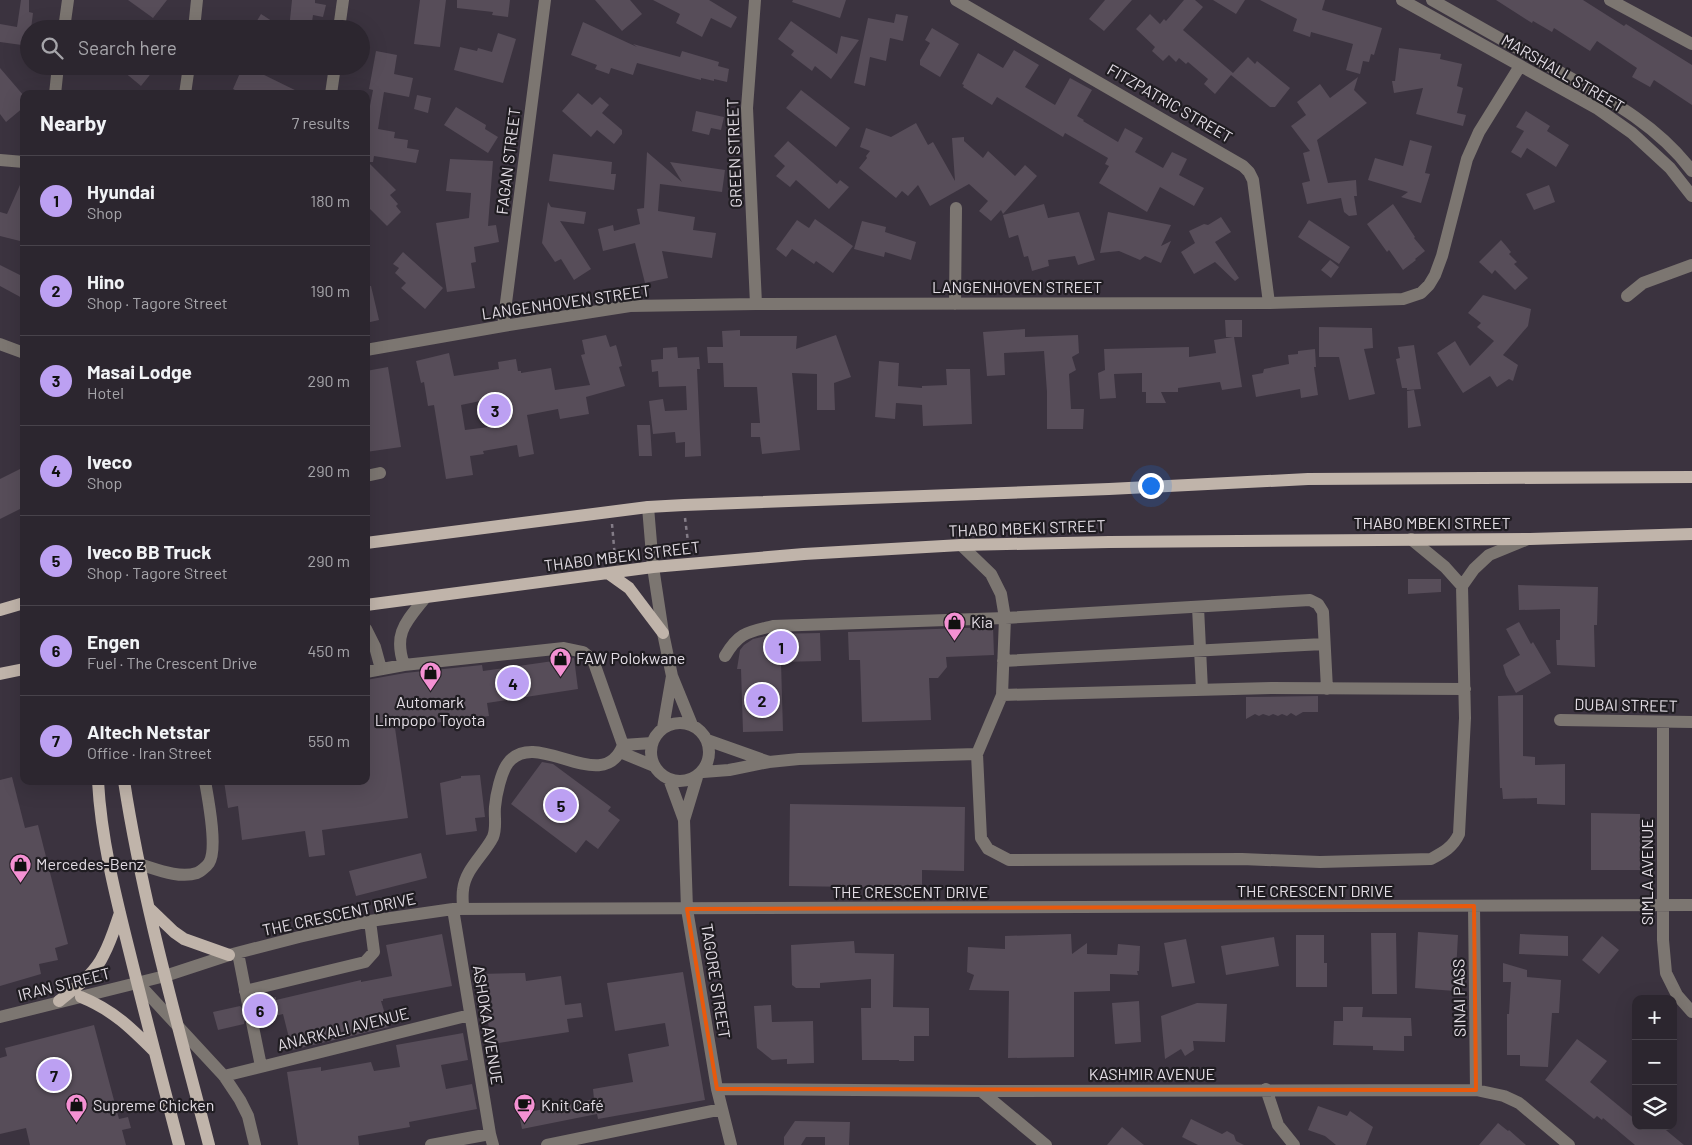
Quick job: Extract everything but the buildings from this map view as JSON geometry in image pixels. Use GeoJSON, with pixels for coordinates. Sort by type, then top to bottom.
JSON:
{"type":"FeatureCollection","features":[{"type":"Feature","properties":{"kind":"main road"},"geometry":{"type":"LineString","coordinates":[[370,542],[648,507],[684,505],[1109,489],[1308,479],[1692,477]]}},
{"type":"Feature","properties":{"kind":"main road","name":"THABO MBEKI STREET"},"geometry":{"type":"LineString","coordinates":[[370,605],[653,567],[804,554],[961,545],[1530,539],[1692,534]]}},
{"type":"Feature","properties":{"kind":"main road"},"geometry":{"type":"LineString","coordinates":[[612,573],[629,588],[663,633]]}},
{"type":"Feature","properties":{"kind":"main road"},"geometry":{"type":"LineString","coordinates":[[0,610],[20,604]]}},
{"type":"Feature","properties":{"kind":"main road"},"geometry":{"type":"LineString","coordinates":[[3,673],[20,670]]}},
{"type":"Feature","properties":{"kind":"main road"},"geometry":{"type":"LineString","coordinates":[[3,673],[20,676]]}},
{"type":"Feature","properties":{"kind":"main road"},"geometry":{"type":"LineString","coordinates":[[98,785],[102,826],[120,914],[179,1145]]}},
{"type":"Feature","properties":{"kind":"main road"},"geometry":{"type":"LineString","coordinates":[[125,785],[143,886],[150,908],[164,976],[209,1145]]}},
{"type":"Feature","properties":{"kind":"main road"},"geometry":{"type":"LineString","coordinates":[[150,908],[174,932],[184,939],[233,954]]}},
{"type":"Feature","properties":{"kind":"main road"},"geometry":{"type":"LineString","coordinates":[[59,1002],[96,968],[104,954],[120,914]]}},
{"type":"Feature","properties":{"kind":"main road"},"geometry":{"type":"LineString","coordinates":[[81,997],[101,1005],[125,1022],[155,1052]]}},
{"type":"Feature","properties":{"kind":"street"},"geometry":{"type":"LineString","coordinates":[[65,20],[68,0]]}},
{"type":"Feature","properties":{"kind":"street"},"geometry":{"type":"LineString","coordinates":[[195,20],[197,0]]}},
{"type":"Feature","properties":{"kind":"street"},"geometry":{"type":"LineString","coordinates":[[340,20],[343,0]]}},
{"type":"Feature","properties":{"kind":"street","name":"FAGAN STREET"},"geometry":{"type":"LineString","coordinates":[[503,326],[545,0]]}},
{"type":"Feature","properties":{"kind":"street","name":"GREEN STREET"},"geometry":{"type":"LineString","coordinates":[[755,0],[746,108],[756,304]]}},
{"type":"Feature","properties":{"kind":"street","name":"FITZPATRIC STREET"},"geometry":{"type":"LineString","coordinates":[[956,0],[1243,166],[1253,180],[1269,303]]}},
{"type":"Feature","properties":{"kind":"street","name":"MARSHALL STREET"},"geometry":{"type":"LineString","coordinates":[[1402,0],[1598,109],[1632,132],[1670,168],[1692,196]]}},
{"type":"Feature","properties":{"kind":"street","name":"MARSHALL STREET"},"geometry":{"type":"LineString","coordinates":[[1432,0],[1598,93],[1631,114],[1661,136],[1692,171]]}},
{"type":"Feature","properties":{"kind":"street"},"geometry":{"type":"LineString","coordinates":[[1610,0],[1692,44]]}},
{"type":"Feature","properties":{"kind":"street","name":"LANGENHOVEN STREET"},"geometry":{"type":"LineString","coordinates":[[370,349],[630,306],[1269,303],[1403,299],[1421,292],[1435,275],[1473,144],[1520,66]]}},
{"type":"Feature","properties":{"kind":"street"},"geometry":{"type":"LineString","coordinates":[[55,90],[57,75]]}},
{"type":"Feature","properties":{"kind":"street"},"geometry":{"type":"LineString","coordinates":[[186,90],[188,75]]}},
{"type":"Feature","properties":{"kind":"street"},"geometry":{"type":"LineString","coordinates":[[332,90],[334,75]]}},
{"type":"Feature","properties":{"kind":"street"},"geometry":{"type":"LineString","coordinates":[[0,160],[20,162]]}},
{"type":"Feature","properties":{"kind":"street"},"geometry":{"type":"LineString","coordinates":[[955,304],[956,208]]}},
{"type":"Feature","properties":{"kind":"street"},"geometry":{"type":"LineString","coordinates":[[1626,296],[1643,283],[1692,266]]}},
{"type":"Feature","properties":{"kind":"street"},"geometry":{"type":"LineString","coordinates":[[0,344],[20,352]]}},
{"type":"Feature","properties":{"kind":"street"},"geometry":{"type":"LineString","coordinates":[[370,475],[380,474]]}},
{"type":"Feature","properties":{"kind":"street"},"geometry":{"type":"LineString","coordinates":[[648,507],[653,567],[663,633],[672,676],[692,726]]}},
{"type":"Feature","properties":{"kind":"street"},"geometry":{"type":"LineString","coordinates":[[1411,539],[1446,567],[1462,586]]}},
{"type":"Feature","properties":{"kind":"street"},"geometry":{"type":"LineString","coordinates":[[961,545],[990,574],[1001,594],[1005,618],[1002,695],[977,754],[981,838],[988,849],[1009,860],[1242,859],[1320,862],[1431,859],[1450,848],[1459,834],[1465,689],[1462,586],[1474,569],[1489,554],[1530,539]]}},
{"type":"Feature","properties":{"kind":"street"},"geometry":{"type":"LineString","coordinates":[[404,665],[400,654],[400,634],[404,623],[425,598]]}},
{"type":"Feature","properties":{"kind":"street"},"geometry":{"type":"LineString","coordinates":[[725,656],[737,638],[748,632],[773,626],[1005,618],[1310,600],[1318,604],[1323,612],[1327,689]]}},
{"type":"Feature","properties":{"kind":"street"},"geometry":{"type":"LineString","coordinates":[[1198,607],[1202,690]]}},
{"type":"Feature","properties":{"kind":"street"},"geometry":{"type":"LineString","coordinates":[[370,637],[381,669]]}},
{"type":"Feature","properties":{"kind":"street"},"geometry":{"type":"LineString","coordinates":[[1003,661],[1324,644]]}},
{"type":"Feature","properties":{"kind":"street"},"geometry":{"type":"LineString","coordinates":[[370,671],[404,665],[564,648],[575,649],[583,652],[593,660],[622,749],[654,766]]}},
{"type":"Feature","properties":{"kind":"street"},"geometry":{"type":"LineString","coordinates":[[654,766],[651,755],[652,743],[663,728],[672,676]]}},
{"type":"Feature","properties":{"kind":"street"},"geometry":{"type":"LineString","coordinates":[[1002,695],[1202,690],[1465,689]]}},
{"type":"Feature","properties":{"kind":"street","name":"DUBAI STREET"},"geometry":{"type":"LineString","coordinates":[[1560,720],[1692,722]]}},
{"type":"Feature","properties":{"kind":"street"},"geometry":{"type":"LineString","coordinates":[[663,728],[677,723],[692,726],[703,734],[707,740],[769,762]]}},
{"type":"Feature","properties":{"kind":"street","name":"SIMLA AVENUE"},"geometry":{"type":"LineString","coordinates":[[1663,723],[1663,940],[1666,973],[1677,995],[1692,1012]]}},
{"type":"Feature","properties":{"kind":"street","name":"TAGORE STREET"},"geometry":{"type":"LineString","coordinates":[[684,820],[700,774],[710,756],[707,740]]}},
{"type":"Feature","properties":{"kind":"street"},"geometry":{"type":"LineString","coordinates":[[622,749],[652,743]]}},
{"type":"Feature","properties":{"kind":"street","name":"ASHOKA AVENUE"},"geometry":{"type":"LineString","coordinates":[[491,1140],[470,1015],[458,909],[466,879],[493,836],[496,824],[495,806],[503,773],[508,762],[518,754],[534,750],[588,766],[614,760],[622,749]]}},
{"type":"Feature","properties":{"kind":"street"},"geometry":{"type":"LineString","coordinates":[[668,779],[683,782],[700,774],[769,762],[799,759],[977,754]]}},
{"type":"Feature","properties":{"kind":"street","name":"TAGORE STREET"},"geometry":{"type":"LineString","coordinates":[[654,766],[660,774],[668,779],[684,820],[687,909],[717,1089],[731,1145]]}},
{"type":"Feature","properties":{"kind":"street"},"geometry":{"type":"LineString","coordinates":[[139,864],[167,872],[183,874],[197,873],[209,863],[212,850],[211,820],[207,785]]}},
{"type":"Feature","properties":{"kind":"street","name":"THE CRESCENT DRIVE"},"geometry":{"type":"LineString","coordinates":[[137,982],[164,976],[233,954],[370,921],[458,909],[1692,905]]}},
{"type":"Feature","properties":{"kind":"street","name":"SINAI PASS"},"geometry":{"type":"LineString","coordinates":[[1474,906],[1476,1090]]}},
{"type":"Feature","properties":{"kind":"street"},"geometry":{"type":"LineString","coordinates":[[233,954],[247,998],[365,962],[374,952],[370,921]]}},
{"type":"Feature","properties":{"kind":"street"},"geometry":{"type":"LineString","coordinates":[[137,982],[224,1076],[244,1108],[255,1145]]}},
{"type":"Feature","properties":{"kind":"street","name":"IRAN STREET"},"geometry":{"type":"LineString","coordinates":[[0,1017],[137,982]]}},
{"type":"Feature","properties":{"kind":"street","name":"ANARKALI AVENUE"},"geometry":{"type":"LineString","coordinates":[[224,1076],[470,1015]]}},
{"type":"Feature","properties":{"kind":"street"},"geometry":{"type":"LineString","coordinates":[[252,1022],[261,1066]]}},
{"type":"Feature","properties":{"kind":"street","name":"KASHMIR AVENUE"},"geometry":{"type":"LineString","coordinates":[[717,1089],[981,1091],[1476,1090],[1504,1096],[1519,1103],[1569,1145]]}},
{"type":"Feature","properties":{"kind":"street"},"geometry":{"type":"LineString","coordinates":[[1266,1089],[1278,1125],[1294,1145]]}},
{"type":"Feature","properties":{"kind":"street"},"geometry":{"type":"LineString","coordinates":[[981,1091],[1046,1145]]}},
{"type":"Feature","properties":{"kind":"street"},"geometry":{"type":"LineString","coordinates":[[547,1145],[722,1109]]}},
{"type":"Feature","properties":{"kind":"street"},"geometry":{"type":"LineString","coordinates":[[431,1145],[491,1140]]}},
{"type":"Feature","properties":{"kind":"path"},"geometry":{"type":"LineString","coordinates":[[684,505],[690,564]]}},
{"type":"Feature","properties":{"kind":"path"},"geometry":{"type":"LineString","coordinates":[[611,512],[612,573]]}},
{"type":"Feature","properties":{"kind":"highlighted area"},"geometry":{"type":"Polygon","coordinates":[[[1474,906],[1476,1090],[717,1089],[687,909],[1474,906]]]}},
{"type":"Feature","properties":{"kind":"place","name":"Masai Lodge"},"geometry":{"type":"Point","coordinates":[495,410]}},
{"type":"Feature","properties":{"kind":"place","name":"Kia"},"geometry":{"type":"Point","coordinates":[955,641]}},
{"type":"Feature","properties":{"kind":"place","name":"Hyundai"},"geometry":{"type":"Point","coordinates":[781,647]}},
{"type":"Feature","properties":{"kind":"place","name":"FAW Polokwane"},"geometry":{"type":"Point","coordinates":[560,677]}},
{"type":"Feature","properties":{"kind":"place","name":"Iveco"},"geometry":{"type":"Point","coordinates":[513,683]}},
{"type":"Feature","properties":{"kind":"place","name":"Automark Limpopo Toyota"},"geometry":{"type":"Point","coordinates":[430,692]}},
{"type":"Feature","properties":{"kind":"place","name":"Hino"},"geometry":{"type":"Point","coordinates":[762,700]}},
{"type":"Feature","properties":{"kind":"place","name":"Iveco BB Truck"},"geometry":{"type":"Point","coordinates":[561,805]}},
{"type":"Feature","properties":{"kind":"place","name":"Mercedes-Benz"},"geometry":{"type":"Point","coordinates":[20,883]}},
{"type":"Feature","properties":{"kind":"place","name":"Engen"},"geometry":{"type":"Point","coordinates":[260,1010]}},
{"type":"Feature","properties":{"kind":"place","name":"Altech Netstar"},"geometry":{"type":"Point","coordinates":[54,1075]}},
{"type":"Feature","properties":{"kind":"place","name":"Supreme Chicken"},"geometry":{"type":"Point","coordinates":[77,1124]}},
{"type":"Feature","properties":{"kind":"place","name":"Knit Café"},"geometry":{"type":"Point","coordinates":[525,1124]}}]}
